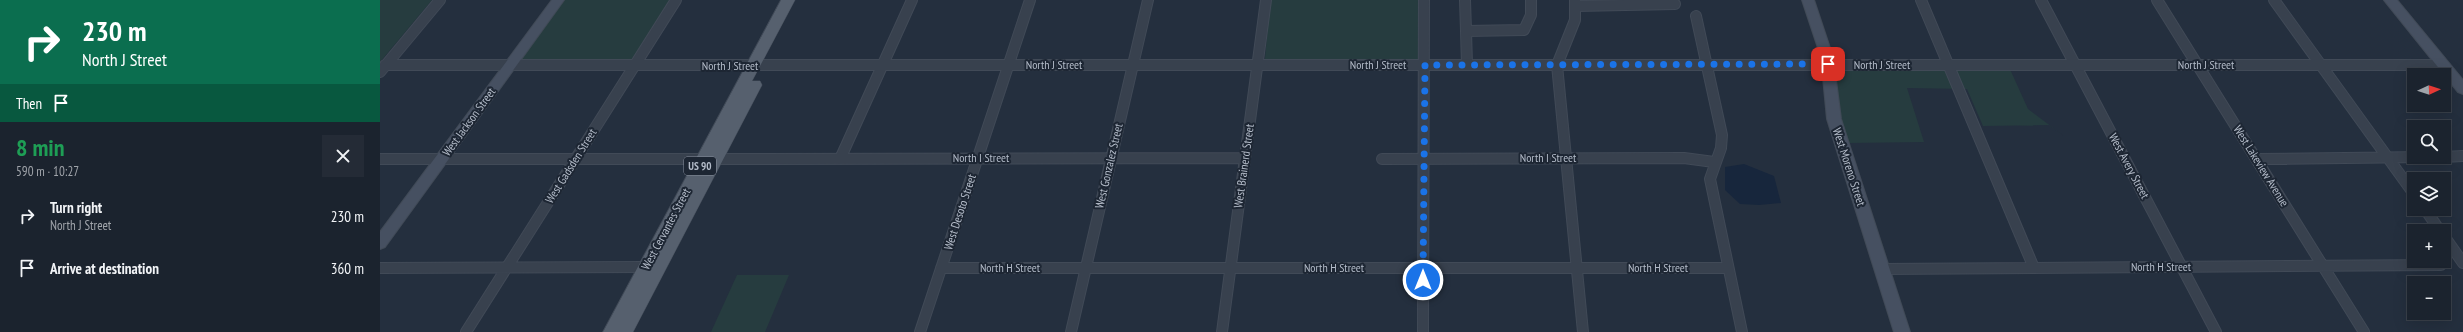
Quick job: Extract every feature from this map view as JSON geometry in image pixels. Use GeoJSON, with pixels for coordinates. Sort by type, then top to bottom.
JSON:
{"type":"FeatureCollection","features":[{"type":"Feature","properties":{"kind":"main road","name":"West Cervantes Street"},"geometry":{"type":"LineString","coordinates":[[759,66],[788,0]]}},
{"type":"Feature","properties":{"kind":"main road","name":"West Cervantes Street"},"geometry":{"type":"LineString","coordinates":[[624,332],[710,159],[759,66],[799,0]]}},
{"type":"Feature","properties":{"kind":"main road","name":"West Cervantes Street"},"geometry":{"type":"LineString","coordinates":[[611,332],[646,267],[710,159]]}},
{"type":"Feature","properties":{"kind":"main road"},"geometry":{"type":"LineString","coordinates":[[618,332],[634,300],[633,291]]}},
{"type":"Feature","properties":{"kind":"street"},"geometry":{"type":"LineString","coordinates":[[383,68],[440,0]]}},
{"type":"Feature","properties":{"kind":"street","name":"West Jackson Street"},"geometry":{"type":"LineString","coordinates":[[380,243],[558,0]]}},
{"type":"Feature","properties":{"kind":"street","name":"West Gadsden Street"},"geometry":{"type":"LineString","coordinates":[[466,332],[676,0]]}},
{"type":"Feature","properties":{"kind":"street"},"geometry":{"type":"LineString","coordinates":[[840,159],[884,65],[912,0]]}},
{"type":"Feature","properties":{"kind":"street","name":"West Desoto Street"},"geometry":{"type":"LineString","coordinates":[[920,332],[1030,0]]}},
{"type":"Feature","properties":{"kind":"street","name":"West Gonzalez Street"},"geometry":{"type":"LineString","coordinates":[[1071,332],[1148,0]]}},
{"type":"Feature","properties":{"kind":"street","name":"West Brainerd Street"},"geometry":{"type":"LineString","coordinates":[[1222,332],[1266,0]]}},
{"type":"Feature","properties":{"kind":"street"},"geometry":{"type":"LineString","coordinates":[[1424,0],[1424,332]]}},
{"type":"Feature","properties":{"kind":"street"},"geometry":{"type":"LineString","coordinates":[[1465,0],[1467,65]]}},
{"type":"Feature","properties":{"kind":"street"},"geometry":{"type":"LineString","coordinates":[[1466,31],[1524,30],[1532,16],[1531,0]]}},
{"type":"Feature","properties":{"kind":"street","name":"West Moreno Street"},"geometry":{"type":"LineString","coordinates":[[1808,0],[1828,64],[1834,119],[1902,332]]}},
{"type":"Feature","properties":{"kind":"street"},"geometry":{"type":"LineString","coordinates":[[1921,0],[2034,268]]}},
{"type":"Feature","properties":{"kind":"street","name":"West Avery Street"},"geometry":{"type":"LineString","coordinates":[[2041,0],[2216,332]]}},
{"type":"Feature","properties":{"kind":"street","name":"West Lakeview Avenue"},"geometry":{"type":"LineString","coordinates":[[2157,0],[2364,332]]}},
{"type":"Feature","properties":{"kind":"street"},"geometry":{"type":"LineString","coordinates":[[2274,0],[2407,184]]}},
{"type":"Feature","properties":{"kind":"street"},"geometry":{"type":"LineString","coordinates":[[2390,0],[2463,89]]}},
{"type":"Feature","properties":{"kind":"street"},"geometry":{"type":"LineString","coordinates":[[1583,332],[1557,65],[1573,29],[1576,3],[1675,4]]}},
{"type":"Feature","properties":{"kind":"street"},"geometry":{"type":"LineString","coordinates":[[1696,16],[1722,135],[1721,148],[1714,162],[1710,180],[1742,332]]}},
{"type":"Feature","properties":{"kind":"street","name":"North J Street"},"geometry":{"type":"LineString","coordinates":[[383,68],[634,65],[2443,65]]}},
{"type":"Feature","properties":{"kind":"street"},"geometry":{"type":"LineString","coordinates":[[2451,157],[2463,156]]}},
{"type":"Feature","properties":{"kind":"street"},"geometry":{"type":"LineString","coordinates":[[2257,159],[2407,157]]}},
{"type":"Feature","properties":{"kind":"street","name":"North I Street"},"geometry":{"type":"LineString","coordinates":[[380,160],[1245,158]]}},
{"type":"Feature","properties":{"kind":"street","name":"North I Street"},"geometry":{"type":"LineString","coordinates":[[1382,159],[1684,158],[1714,162]]}},
{"type":"Feature","properties":{"kind":"street"},"geometry":{"type":"LineString","coordinates":[[2451,246],[2463,262]]}},
{"type":"Feature","properties":{"kind":"street","name":"North H Street"},"geometry":{"type":"LineString","coordinates":[[1882,269],[2407,266]]}},
{"type":"Feature","properties":{"kind":"street"},"geometry":{"type":"LineString","coordinates":[[380,268],[646,267]]}},
{"type":"Feature","properties":{"kind":"street","name":"North H Street"},"geometry":{"type":"LineString","coordinates":[[941,268],[1728,268]]}},
{"type":"Feature","properties":{"kind":"green space"},"geometry":{"type":"Polygon","coordinates":[[[380,0],[432,0],[380,62],[380,0]]]}},
{"type":"Feature","properties":{"kind":"green space"},"geometry":{"type":"Polygon","coordinates":[[[562,0],[671,0],[632,63],[516,63],[562,0]]]}},
{"type":"Feature","properties":{"kind":"green space"},"geometry":{"type":"Polygon","coordinates":[[[1270,0],[1420,0],[1419,61],[1265,59],[1270,0]]]}},
{"type":"Feature","properties":{"kind":"green space"},"geometry":{"type":"Polygon","coordinates":[[[2009,67],[2028,109],[2064,136],[2049,125],[1983,126],[1967,89],[1907,88],[1924,142],[1848,143],[1837,114],[1835,69],[2009,67]]]}},
{"type":"Feature","properties":{"kind":"green space"},"geometry":{"type":"Polygon","coordinates":[[[737,275],[789,275],[765,332],[711,332],[737,275]]]}},
{"type":"Feature","properties":{"kind":"water"},"geometry":{"type":"Polygon","coordinates":[[[1744,164],[1774,176],[1781,203],[1759,205],[1740,204],[1725,190],[1725,167],[1744,164]]]}},
{"type":"Feature","properties":{"kind":"route"},"geometry":{"type":"LineString","coordinates":[[1423,280],[1425,65],[1828,64]]}}]}
